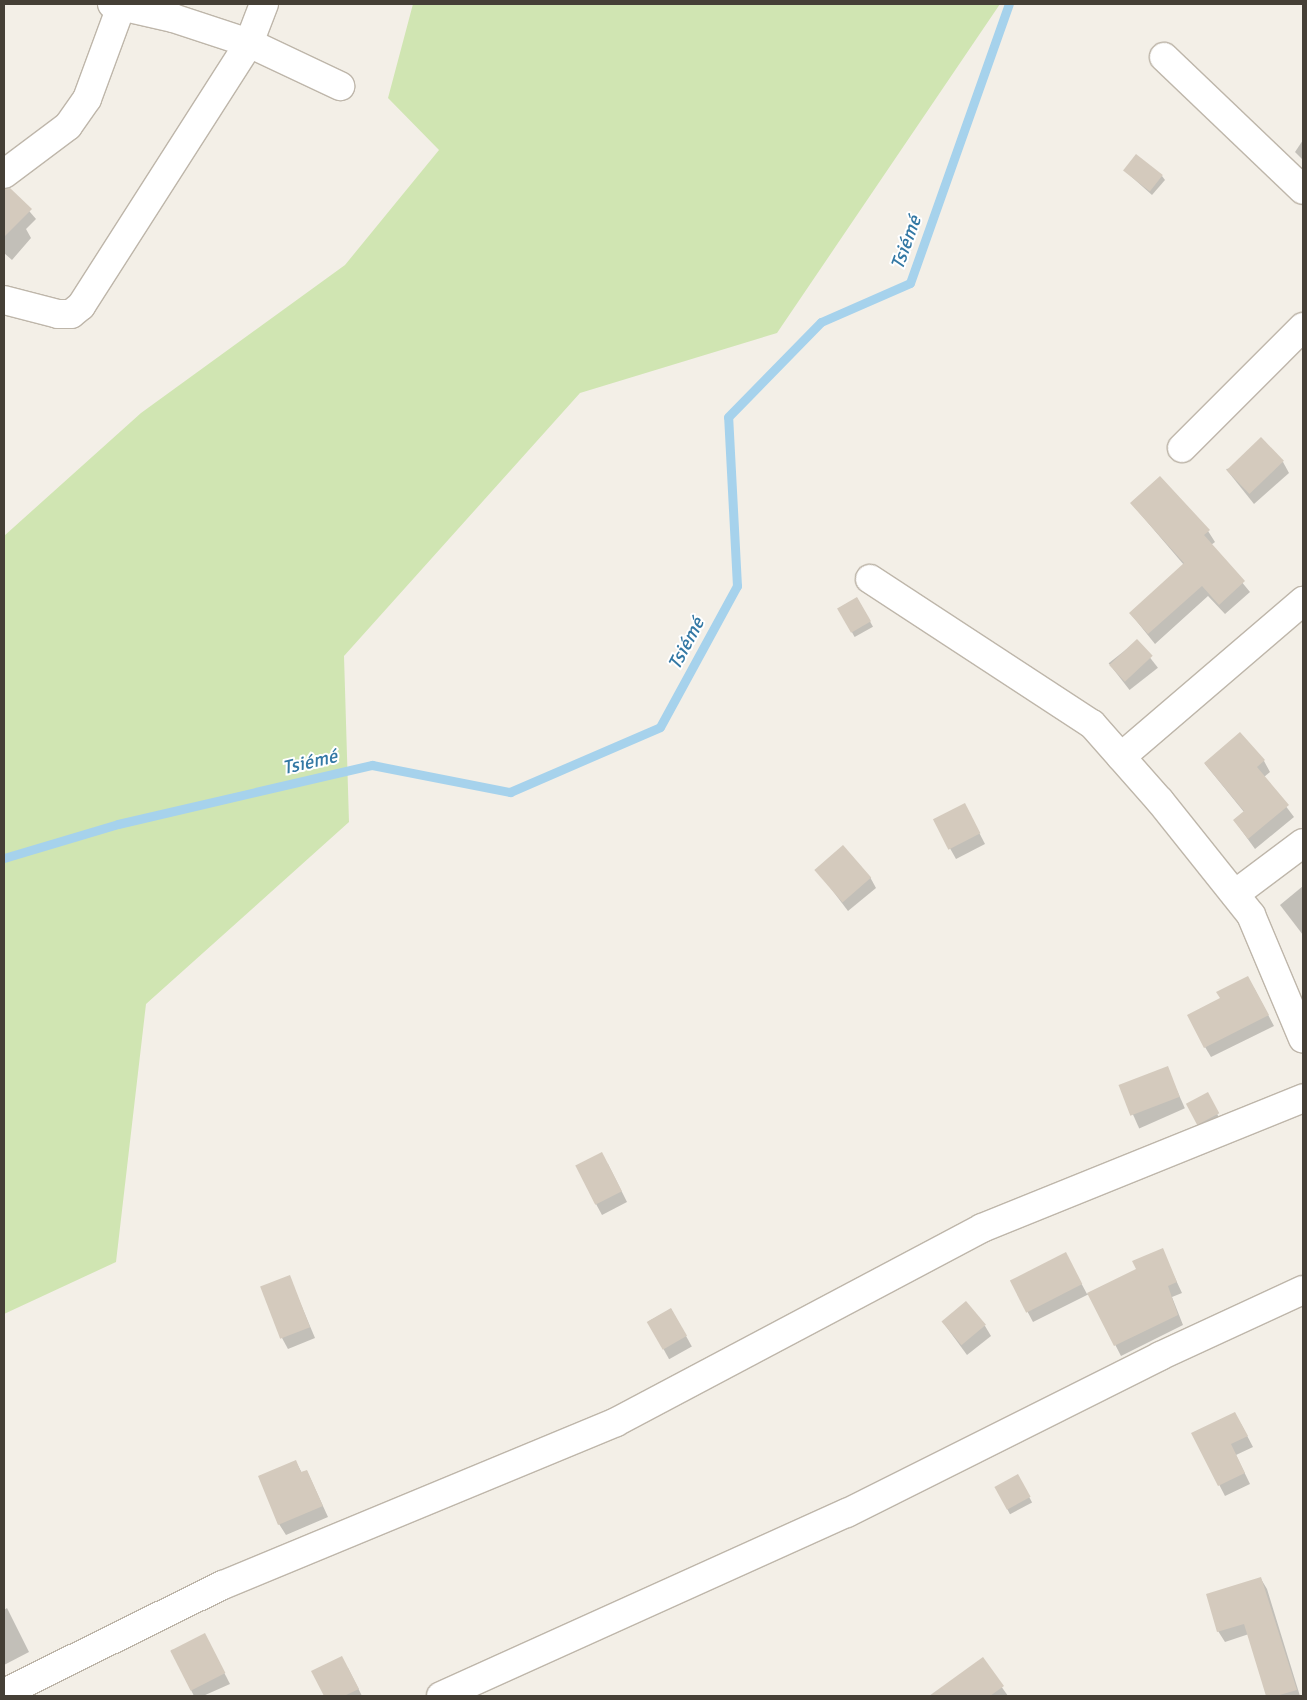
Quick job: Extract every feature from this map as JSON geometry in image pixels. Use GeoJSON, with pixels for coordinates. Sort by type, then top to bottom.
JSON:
{"type":"FeatureCollection","features":[{"type":"Feature","properties":{"kind":"street"},"geometry":{"type":"LineString","coordinates":[[112,4],[122,4],[249,43],[340,86]]}},
{"type":"Feature","properties":{"kind":"street"},"geometry":{"type":"LineString","coordinates":[[4,174],[73,119],[87,99],[122,4]]}},
{"type":"Feature","properties":{"kind":"street"},"geometry":{"type":"LineString","coordinates":[[4,300],[58,314],[71,314],[81,306],[249,43],[264,4]]}},
{"type":"Feature","properties":{"kind":"street"},"geometry":{"type":"LineString","coordinates":[[1164,57],[1303,190]]}},
{"type":"Feature","properties":{"kind":"street"},"geometry":{"type":"LineString","coordinates":[[1182,448],[1303,327]]}},
{"type":"Feature","properties":{"kind":"street"},"geometry":{"type":"LineString","coordinates":[[870,580],[1092,724],[1251,915],[1303,1040]]}},
{"type":"Feature","properties":{"kind":"street"},"geometry":{"type":"LineString","coordinates":[[1121,757],[1303,601]]}},
{"type":"Feature","properties":{"kind":"street"},"geometry":{"type":"LineString","coordinates":[[1235,894],[1303,843]]}},
{"type":"Feature","properties":{"kind":"street"},"geometry":{"type":"LineString","coordinates":[[4,1693],[223,1585],[616,1422],[982,1228],[1303,1098]]}},
{"type":"Feature","properties":{"kind":"street"},"geometry":{"type":"LineString","coordinates":[[441,1696],[847,1513],[1160,1356],[1303,1290]]}},
{"type":"Feature","properties":{"kind":"green space"},"geometry":{"type":"Polygon","coordinates":[[[413,4],[1000,4],[777,333],[580,393],[344,656],[349,822],[146,1004],[116,1262],[4,1314],[4,536],[141,413],[345,265],[439,150],[388,98],[413,4]]]}},
{"type":"Feature","properties":{"kind":"building"},"geometry":{"type":"Polygon","coordinates":[[[1136,154],[1163,175],[1150,191],[1123,171],[1136,154]]]}},
{"type":"Feature","properties":{"kind":"building"},"geometry":{"type":"Polygon","coordinates":[[[10,188],[32,209],[4,237],[4,189],[10,188]]]}},
{"type":"Feature","properties":{"kind":"building"},"geometry":{"type":"Polygon","coordinates":[[[1261,437],[1284,461],[1249,494],[1226,470],[1261,437]]]}},
{"type":"Feature","properties":{"kind":"building"},"geometry":{"type":"Polygon","coordinates":[[[1160,476],[1210,530],[1204,535],[1245,581],[1219,605],[1202,586],[1148,634],[1129,613],[1184,563],[1130,503],[1160,476]]]}},
{"type":"Feature","properties":{"kind":"building"},"geometry":{"type":"Polygon","coordinates":[[[857,597],[871,621],[851,633],[837,608],[857,597]]]}},
{"type":"Feature","properties":{"kind":"building"},"geometry":{"type":"Polygon","coordinates":[[[1137,639],[1153,656],[1125,682],[1109,665],[1137,639]]]}},
{"type":"Feature","properties":{"kind":"building"},"geometry":{"type":"Polygon","coordinates":[[[1240,732],[1265,760],[1257,767],[1289,805],[1248,839],[1233,820],[1244,811],[1204,763],[1240,732]]]}},
{"type":"Feature","properties":{"kind":"building"},"geometry":{"type":"Polygon","coordinates":[[[965,803],[980,833],[948,850],[933,819],[965,803]]]}},
{"type":"Feature","properties":{"kind":"building"},"geometry":{"type":"Polygon","coordinates":[[[843,845],[871,877],[843,902],[814,870],[843,845]]]}},
{"type":"Feature","properties":{"kind":"building"},"geometry":{"type":"Polygon","coordinates":[[[1248,976],[1269,1015],[1204,1048],[1187,1015],[1220,998],[1216,992],[1248,976]]]}},
{"type":"Feature","properties":{"kind":"building"},"geometry":{"type":"Polygon","coordinates":[[[1168,1066],[1180,1097],[1130,1116],[1119,1085],[1168,1066]]]}},
{"type":"Feature","properties":{"kind":"building"},"geometry":{"type":"Polygon","coordinates":[[[1208,1092],[1219,1113],[1197,1125],[1186,1104],[1208,1092]]]}},
{"type":"Feature","properties":{"kind":"building"},"geometry":{"type":"Polygon","coordinates":[[[602,1152],[622,1191],[595,1205],[575,1166],[602,1152]]]}},
{"type":"Feature","properties":{"kind":"building"},"geometry":{"type":"Polygon","coordinates":[[[1163,1248],[1177,1282],[1168,1286],[1178,1315],[1114,1346],[1087,1293],[1136,1269],[1132,1261],[1163,1248]]]}},
{"type":"Feature","properties":{"kind":"building"},"geometry":{"type":"Polygon","coordinates":[[[1066,1252],[1082,1284],[1026,1313],[1010,1281],[1066,1252]]]}},
{"type":"Feature","properties":{"kind":"building"},"geometry":{"type":"Polygon","coordinates":[[[290,1275],[310,1327],[280,1339],[260,1286],[290,1275]]]}},
{"type":"Feature","properties":{"kind":"building"},"geometry":{"type":"Polygon","coordinates":[[[966,1301],[986,1325],[961,1345],[941,1322],[966,1301]]]}},
{"type":"Feature","properties":{"kind":"building"},"geometry":{"type":"Polygon","coordinates":[[[671,1308],[687,1336],[663,1350],[647,1322],[671,1308]]]}},
{"type":"Feature","properties":{"kind":"building"},"geometry":{"type":"Polygon","coordinates":[[[1235,1412],[1248,1436],[1231,1444],[1245,1473],[1218,1486],[1191,1433],[1235,1412]]]}},
{"type":"Feature","properties":{"kind":"building"},"geometry":{"type":"Polygon","coordinates":[[[296,1460],[301,1472],[307,1470],[323,1506],[278,1525],[258,1476],[296,1460]]]}},
{"type":"Feature","properties":{"kind":"building"},"geometry":{"type":"Polygon","coordinates":[[[1018,1474],[1031,1497],[1007,1510],[994,1487],[1018,1474]]]}},
{"type":"Feature","properties":{"kind":"building"},"geometry":{"type":"Polygon","coordinates":[[[1261,1577],[1297,1690],[1276,1696],[1266,1696],[1244,1624],[1217,1632],[1206,1594],[1261,1577]]]}},
{"type":"Feature","properties":{"kind":"building"},"geometry":{"type":"Polygon","coordinates":[[[205,1633],[225,1673],[191,1691],[170,1651],[205,1633]]]}},
{"type":"Feature","properties":{"kind":"building"},"geometry":{"type":"Polygon","coordinates":[[[342,1656],[359,1689],[344,1696],[324,1696],[311,1671],[342,1656]]]}},
{"type":"Feature","properties":{"kind":"building"},"geometry":{"type":"Polygon","coordinates":[[[983,1657],[1004,1686],[990,1696],[929,1696],[983,1657]]]}},
{"type":"Feature","properties":{"kind":"waterway","name":"Tsiémé"},"geometry":{"type":"LineString","coordinates":[[4,858],[118,824],[372,765],[510,792],[660,727],[737,586],[728,417],[821,322],[910,283],[1009,4]]}}]}
